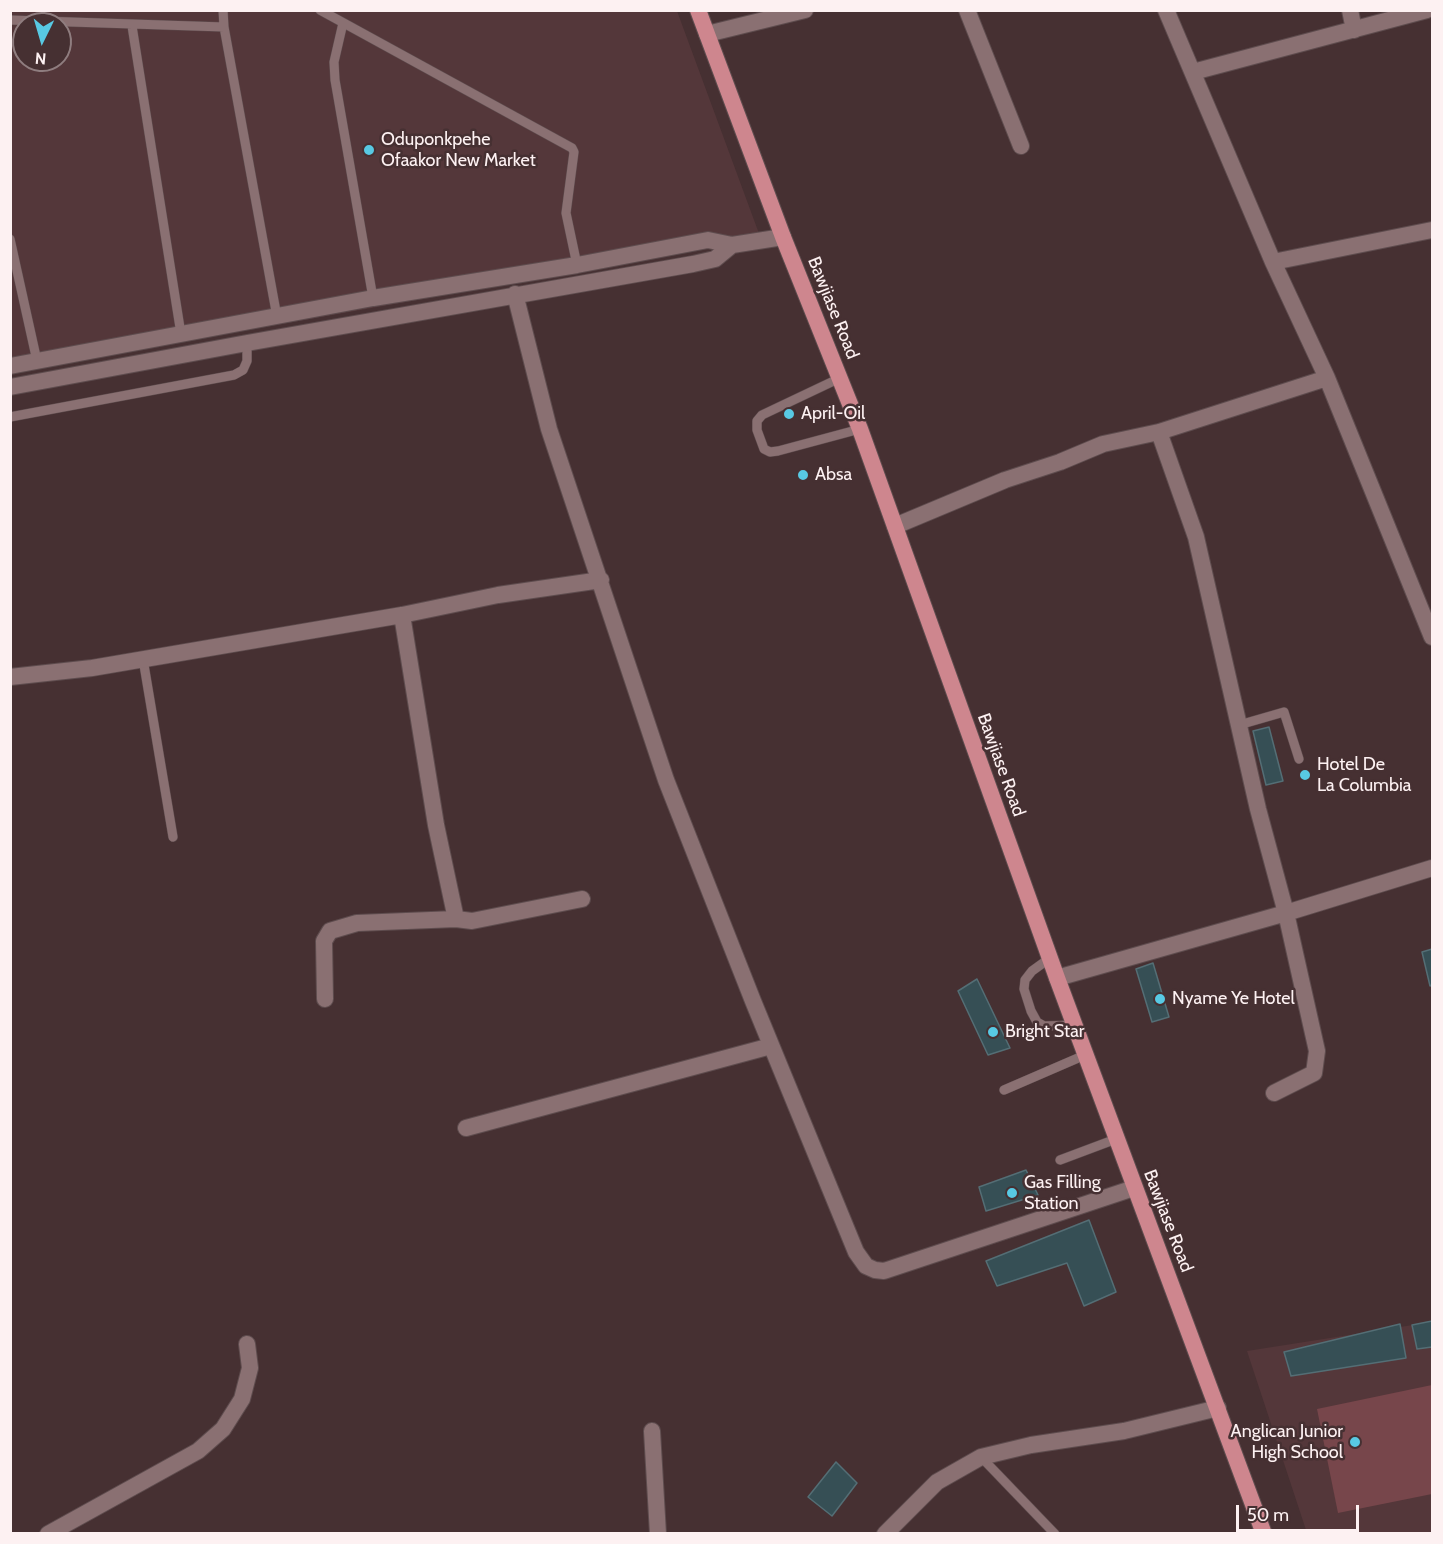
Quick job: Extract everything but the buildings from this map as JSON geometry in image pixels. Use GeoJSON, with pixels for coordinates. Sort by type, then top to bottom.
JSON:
{"type":"FeatureCollection","features":[{"type":"Feature","properties":{"kind":"main road","name":"Bawjiase Road"},"geometry":{"type":"LineString","coordinates":[[698,10],[783,237],[860,429],[1074,1025],[1264,1533]]}},
{"type":"Feature","properties":{"kind":"street"},"geometry":{"type":"LineString","coordinates":[[707,34],[805,10]]}},
{"type":"Feature","properties":{"kind":"street"},"geometry":{"type":"LineString","coordinates":[[967,10],[1021,146]]}},
{"type":"Feature","properties":{"kind":"street"},"geometry":{"type":"LineString","coordinates":[[1167,10],[1273,262],[1427,603],[1432,637]]}},
{"type":"Feature","properties":{"kind":"street"},"geometry":{"type":"LineString","coordinates":[[1350,10],[1354,30]]}},
{"type":"Feature","properties":{"kind":"street"},"geometry":{"type":"LineString","coordinates":[[1193,72],[1427,10]]}},
{"type":"Feature","properties":{"kind":"street"},"geometry":{"type":"LineString","coordinates":[[1273,262],[1432,230]]}},
{"type":"Feature","properties":{"kind":"street"},"geometry":{"type":"LineString","coordinates":[[10,366],[373,298],[577,265],[708,240],[732,245],[783,237]]}},
{"type":"Feature","properties":{"kind":"street"},"geometry":{"type":"LineString","coordinates":[[10,387],[715,259],[732,245]]}},
{"type":"Feature","properties":{"kind":"street"},"geometry":{"type":"LineString","coordinates":[[515,294],[549,429],[666,780],[771,1046],[856,1252],[866,1266],[884,1271],[1134,1188]]}},
{"type":"Feature","properties":{"kind":"street"},"geometry":{"type":"LineString","coordinates":[[895,526],[1005,480],[1060,462],[1103,444],[1160,432],[1327,378]]}},
{"type":"Feature","properties":{"kind":"street"},"geometry":{"type":"LineString","coordinates":[[1160,432],[1196,537],[1258,809],[1286,913],[1317,1051],[1314,1073],[1274,1093]]}},
{"type":"Feature","properties":{"kind":"street"},"geometry":{"type":"LineString","coordinates":[[10,677],[92,668],[402,615],[498,595],[601,580]]}},
{"type":"Feature","properties":{"kind":"street"},"geometry":{"type":"LineString","coordinates":[[402,615],[436,825],[456,919]]}},
{"type":"Feature","properties":{"kind":"street"},"geometry":{"type":"LineString","coordinates":[[1057,978],[1286,913],[1432,868]]}},
{"type":"Feature","properties":{"kind":"street"},"geometry":{"type":"LineString","coordinates":[[325,999],[324,940],[330,931],[357,923],[456,919],[472,921],[582,899]]}},
{"type":"Feature","properties":{"kind":"street"},"geometry":{"type":"LineString","coordinates":[[466,1128],[771,1046]]}},
{"type":"Feature","properties":{"kind":"street"},"geometry":{"type":"LineString","coordinates":[[48,1533],[198,1451],[223,1429],[242,1399],[250,1368],[247,1344]]}},
{"type":"Feature","properties":{"kind":"street"},"geometry":{"type":"LineString","coordinates":[[885,1533],[937,1482],[981,1457],[1031,1445],[1124,1431],[1218,1408]]}},
{"type":"Feature","properties":{"kind":"street"},"geometry":{"type":"LineString","coordinates":[[652,1431],[658,1533]]}},
{"type":"Feature","properties":{"kind":"lane"},"geometry":{"type":"LineString","coordinates":[[224,10],[224,27],[277,317]]}},
{"type":"Feature","properties":{"kind":"lane"},"geometry":{"type":"LineString","coordinates":[[320,10],[572,148],[574,152],[566,213],[577,265]]}},
{"type":"Feature","properties":{"kind":"lane"},"geometry":{"type":"LineString","coordinates":[[10,20],[132,26],[224,27]]}},
{"type":"Feature","properties":{"kind":"lane"},"geometry":{"type":"LineString","coordinates":[[344,23],[334,62],[335,80],[373,298]]}},
{"type":"Feature","properties":{"kind":"lane"},"geometry":{"type":"LineString","coordinates":[[132,26],[181,334]]}},
{"type":"Feature","properties":{"kind":"lane"},"geometry":{"type":"LineString","coordinates":[[10,239],[37,361]]}},
{"type":"Feature","properties":{"kind":"lane"},"geometry":{"type":"LineString","coordinates":[[10,417],[234,375],[243,370],[247,361],[247,343]]}},
{"type":"Feature","properties":{"kind":"lane"},"geometry":{"type":"LineString","coordinates":[[840,378],[762,415],[757,421],[757,430],[764,449],[770,452],[778,451],[860,429]]}},
{"type":"Feature","properties":{"kind":"lane"},"geometry":{"type":"LineString","coordinates":[[143,659],[173,837]]}},
{"type":"Feature","properties":{"kind":"lane"},"geometry":{"type":"LineString","coordinates":[[1239,725],[1284,712],[1299,759]]}},
{"type":"Feature","properties":{"kind":"lane"},"geometry":{"type":"LineString","coordinates":[[1050,958],[1032,971],[1025,980],[1024,989],[1031,1011],[1037,1022],[1044,1026],[1074,1025]]}},
{"type":"Feature","properties":{"kind":"lane"},"geometry":{"type":"LineString","coordinates":[[1004,1090],[1085,1055]]}},
{"type":"Feature","properties":{"kind":"lane"},"geometry":{"type":"LineString","coordinates":[[1060,1160],[1116,1139]]}},
{"type":"Feature","properties":{"kind":"lane"},"geometry":{"type":"LineString","coordinates":[[981,1457],[1055,1533]]}},
{"type":"Feature","properties":{"kind":"shaded area","name":"Oduponkpehe Ofaakor New Market"},"geometry":{"type":"Polygon","coordinates":[[[11,11],[677,11],[761,239],[11,372],[11,11]]]}},
{"type":"Feature","properties":{"kind":"shaded area","name":"Anglican Junior High School"},"geometry":{"type":"Polygon","coordinates":[[[1432,1322],[1432,1533],[1307,1533],[1247,1351],[1432,1322]]]}},
{"type":"Feature","properties":{"kind":"shaded area"},"geometry":{"type":"Polygon","coordinates":[[[1432,1385],[1432,1494],[1338,1513],[1317,1409],[1432,1385]]]}},
{"type":"Feature","properties":{"kind":"place","name":"Oduponkpehe Ofaakor New Market"},"geometry":{"type":"Point","coordinates":[369,150]}},
{"type":"Feature","properties":{"kind":"place","name":"April-Oil"},"geometry":{"type":"Point","coordinates":[789,414]}},
{"type":"Feature","properties":{"kind":"place","name":"Absa"},"geometry":{"type":"Point","coordinates":[803,475]}},
{"type":"Feature","properties":{"kind":"place","name":"Hotel De La Columbia"},"geometry":{"type":"Point","coordinates":[1305,775]}},
{"type":"Feature","properties":{"kind":"place","name":"Nyame Ye Hotel"},"geometry":{"type":"Point","coordinates":[1160,999]}},
{"type":"Feature","properties":{"kind":"place","name":"Bright Star"},"geometry":{"type":"Point","coordinates":[993,1032]}},
{"type":"Feature","properties":{"kind":"place","name":"Gas Filling Station"},"geometry":{"type":"Point","coordinates":[1012,1193]}},
{"type":"Feature","properties":{"kind":"place","name":"Anglican Junior High School"},"geometry":{"type":"Point","coordinates":[1355,1442]}}]}
